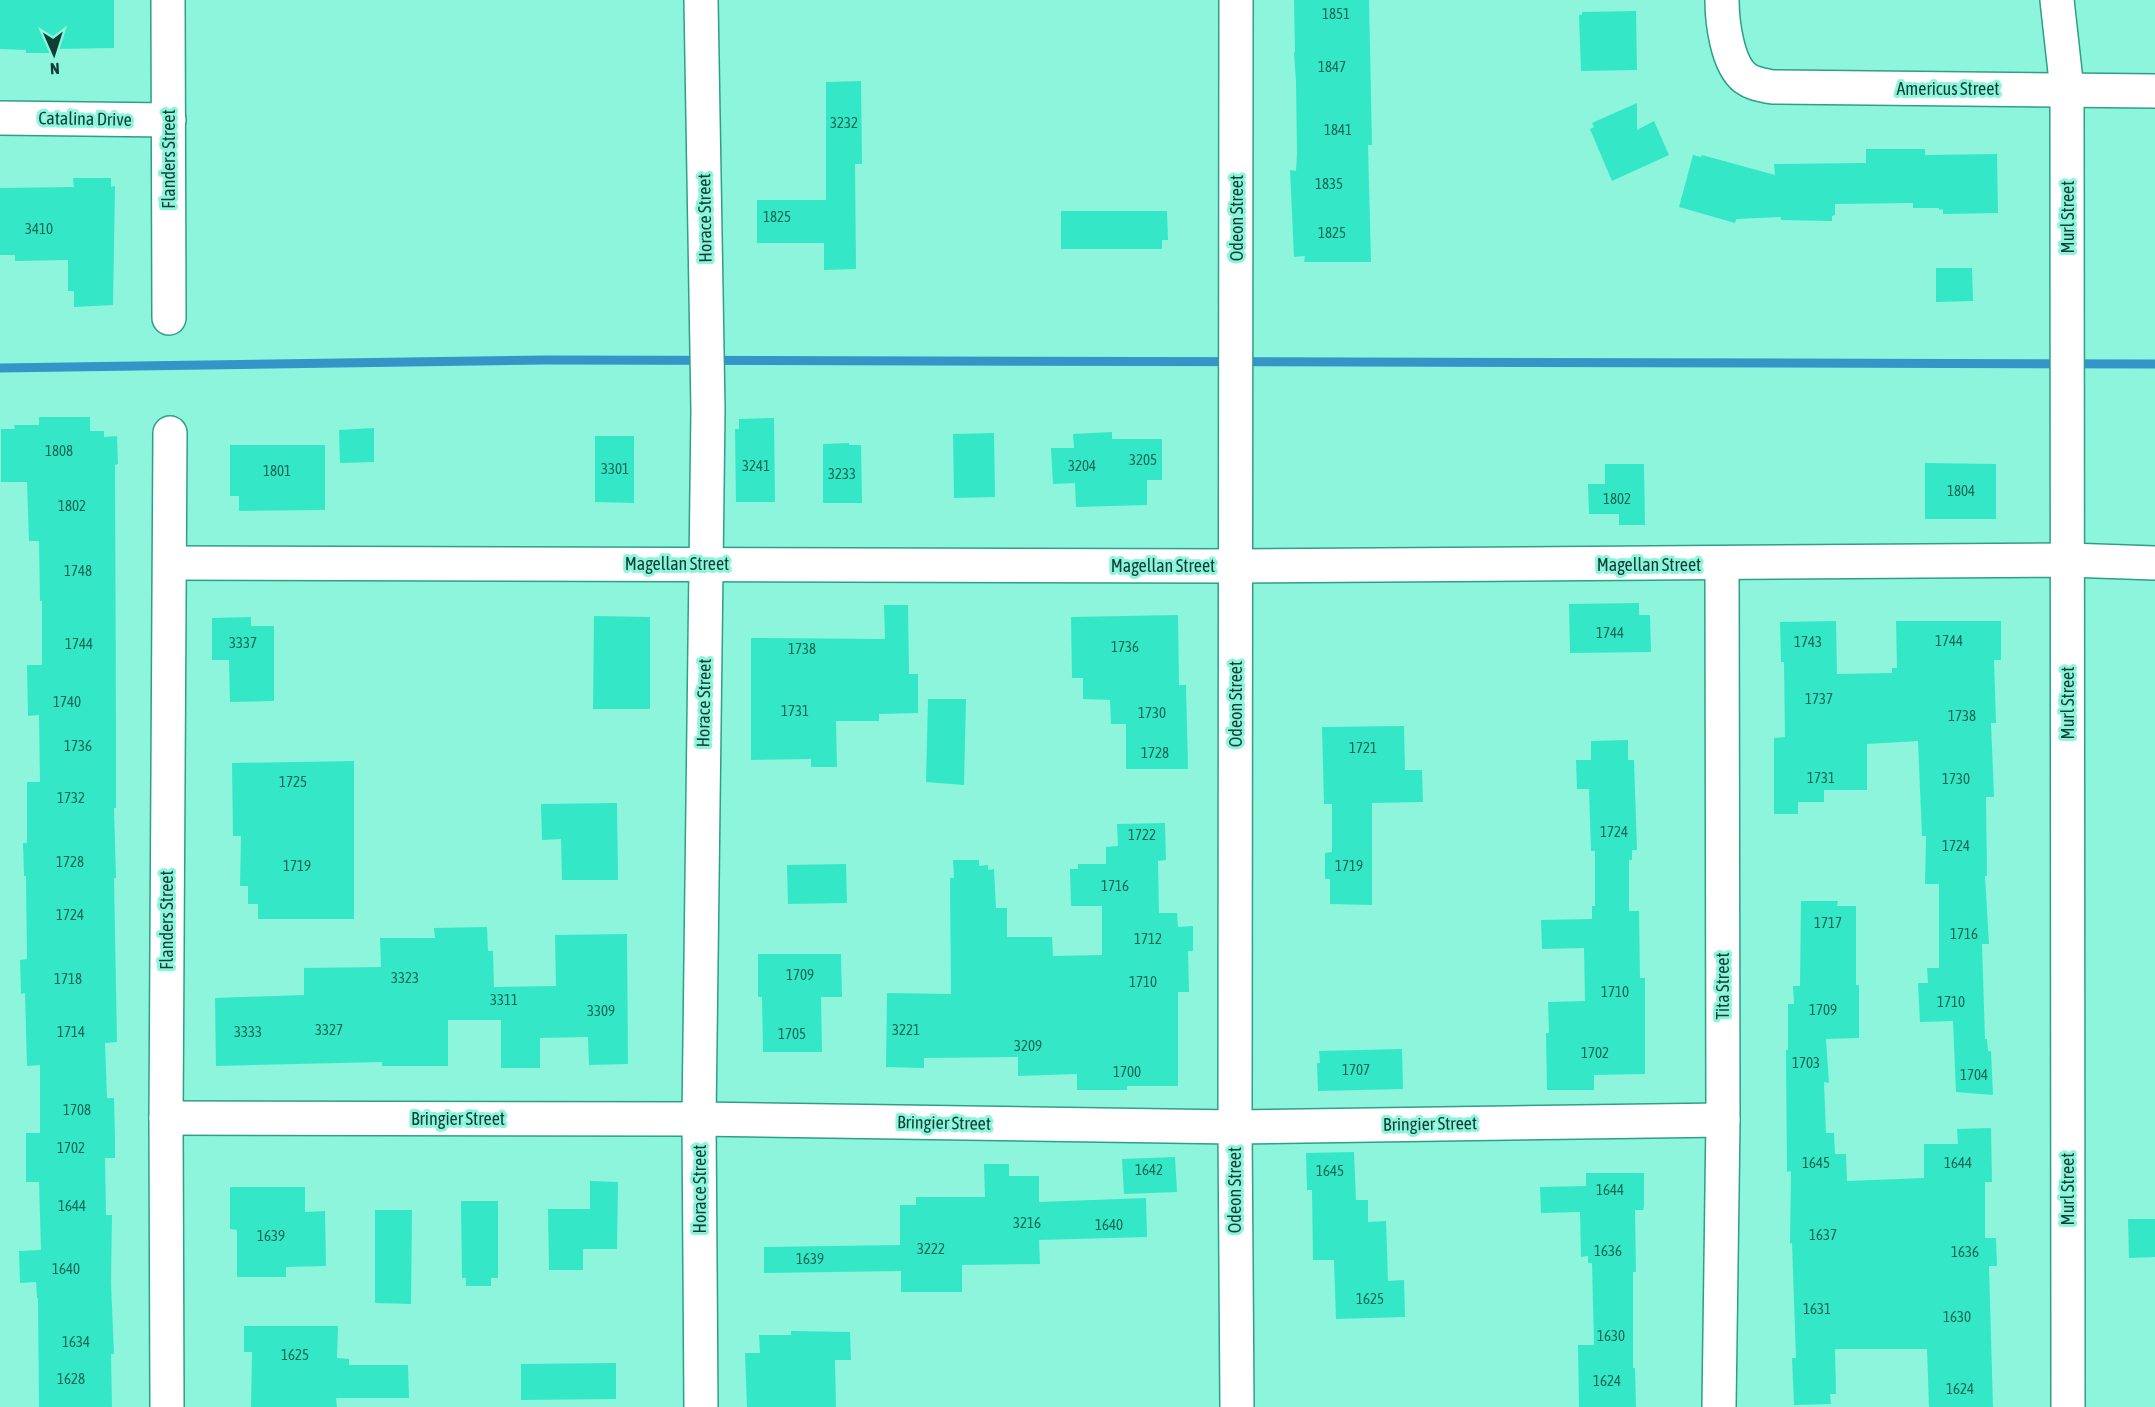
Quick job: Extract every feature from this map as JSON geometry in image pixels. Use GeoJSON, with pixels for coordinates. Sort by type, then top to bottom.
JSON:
{"type":"FeatureCollection","features":[{"type":"Feature","properties":{"kind":"street","name":"Flanders Street"},"geometry":{"type":"LineString","coordinates":[[168,0],[169,318]]}},
{"type":"Feature","properties":{"kind":"street","name":"Horace Street"},"geometry":{"type":"LineString","coordinates":[[701,0],[708,410],[699,1119],[701,1407]]}},
{"type":"Feature","properties":{"kind":"street","name":"Odeon Street"},"geometry":{"type":"LineString","coordinates":[[1236,0],[1235,1127],[1237,1407]]}},
{"type":"Feature","properties":{"kind":"street","name":"Americus Street"},"geometry":{"type":"LineString","coordinates":[[1722,0],[1725,39],[1733,60],[1743,77],[1772,87],[2155,91]]}},
{"type":"Feature","properties":{"kind":"street","name":"Murl Street"},"geometry":{"type":"LineString","coordinates":[[2057,0],[2067,90],[2068,1407]]}},
{"type":"Feature","properties":{"kind":"street","name":"Catalina Drive"},"geometry":{"type":"LineString","coordinates":[[0,118],[169,120]]}},
{"type":"Feature","properties":{"kind":"street","name":"Flanders Street"},"geometry":{"type":"LineString","coordinates":[[167,1407],[166,1118],[170,433]]}},
{"type":"Feature","properties":{"kind":"street","name":"Magellan Street"},"geometry":{"type":"LineString","coordinates":[[170,563],[1236,566],[2068,560],[2155,563]]}},
{"type":"Feature","properties":{"kind":"street","name":"Tita Street"},"geometry":{"type":"LineString","coordinates":[[1719,1407],[1723,1120],[1722,564]]}},
{"type":"Feature","properties":{"kind":"street","name":"Bringier Street"},"geometry":{"type":"LineString","coordinates":[[166,1118],[699,1119],[1235,1127],[1723,1120]]}},
{"type":"Feature","properties":{"kind":"building"},"geometry":{"type":"Polygon","coordinates":[[[0,0],[114,0],[114,48],[54,49],[54,53],[26,53],[26,50],[0,49],[0,0]]]}},
{"type":"Feature","properties":{"kind":"building"},"geometry":{"type":"Polygon","coordinates":[[[1294,0],[1369,0],[1372,145],[1368,145],[1371,262],[1304,262],[1305,256],[1294,257],[1290,170],[1296,171],[1297,154],[1294,0]]]}},
{"type":"Feature","properties":{"kind":"building"},"geometry":{"type":"Polygon","coordinates":[[[1636,11],[1637,70],[1581,71],[1579,15],[1582,15],[1582,12],[1636,11]]]}},
{"type":"Feature","properties":{"kind":"building"},"geometry":{"type":"Polygon","coordinates":[[[861,81],[862,164],[855,164],[856,269],[824,270],[824,243],[757,243],[757,200],[826,200],[826,82],[861,81]]]}},
{"type":"Feature","properties":{"kind":"building"},"geometry":{"type":"Polygon","coordinates":[[[1637,103],[1637,130],[1654,121],[1669,155],[1612,181],[1590,129],[1594,127],[1592,123],[1637,103]]]}},
{"type":"Feature","properties":{"kind":"building"},"geometry":{"type":"Polygon","coordinates":[[[1866,149],[1925,149],[1925,155],[1997,154],[1998,213],[1943,214],[1943,209],[1939,210],[1939,208],[1913,208],[1913,203],[1835,204],[1835,215],[1832,216],[1832,221],[1781,220],[1781,217],[1736,219],[1735,223],[1679,207],[1693,155],[1701,157],[1702,155],[1775,175],[1774,164],[1866,163],[1866,149]]]}},
{"type":"Feature","properties":{"kind":"building"},"geometry":{"type":"Polygon","coordinates":[[[73,178],[111,178],[111,187],[115,186],[113,305],[74,307],[74,291],[68,291],[68,260],[15,261],[15,255],[0,255],[0,188],[74,187],[73,178]]]}},
{"type":"Feature","properties":{"kind":"building"},"geometry":{"type":"Polygon","coordinates":[[[1061,211],[1167,211],[1168,240],[1162,240],[1162,249],[1061,249],[1061,211]]]}},
{"type":"Feature","properties":{"kind":"building"},"geometry":{"type":"Polygon","coordinates":[[[1936,268],[1972,268],[1973,301],[1936,302],[1936,268]]]}},
{"type":"Feature","properties":{"kind":"building"},"geometry":{"type":"Polygon","coordinates":[[[39,417],[90,417],[90,431],[104,431],[104,437],[117,436],[118,464],[115,465],[116,808],[114,808],[116,878],[114,878],[117,1042],[105,1043],[107,1098],[114,1098],[115,1137],[115,1158],[105,1158],[106,1215],[112,1215],[111,1283],[114,1354],[111,1354],[112,1407],[39,1407],[36,1282],[20,1283],[19,1251],[41,1250],[39,1182],[26,1182],[26,1133],[40,1133],[40,1065],[27,1066],[25,993],[21,994],[20,960],[27,959],[26,876],[24,876],[23,843],[27,843],[27,782],[40,782],[39,715],[28,716],[27,665],[42,665],[42,601],[40,601],[39,541],[29,541],[27,482],[1,482],[1,429],[15,429],[14,425],[39,425],[39,417]]]}},
{"type":"Feature","properties":{"kind":"building"},"geometry":{"type":"Polygon","coordinates":[[[774,418],[775,502],[736,502],[735,429],[739,429],[739,419],[774,418]]]}},
{"type":"Feature","properties":{"kind":"building"},"geometry":{"type":"Polygon","coordinates":[[[374,428],[374,462],[340,463],[339,430],[374,428]]]}},
{"type":"Feature","properties":{"kind":"building"},"geometry":{"type":"Polygon","coordinates":[[[1112,432],[1112,439],[1162,439],[1162,480],[1147,480],[1147,505],[1076,507],[1075,483],[1053,484],[1051,448],[1074,448],[1073,434],[1112,432]]]}},
{"type":"Feature","properties":{"kind":"building"},"geometry":{"type":"Polygon","coordinates":[[[994,433],[995,497],[954,498],[953,434],[994,433]]]}},
{"type":"Feature","properties":{"kind":"building"},"geometry":{"type":"Polygon","coordinates":[[[595,436],[634,436],[634,503],[595,502],[595,436]]]}},
{"type":"Feature","properties":{"kind":"building"},"geometry":{"type":"Polygon","coordinates":[[[849,443],[849,445],[861,445],[862,503],[823,503],[823,444],[849,443]]]}},
{"type":"Feature","properties":{"kind":"building"},"geometry":{"type":"Polygon","coordinates":[[[230,445],[325,445],[325,510],[239,511],[239,496],[230,496],[230,445]]]}},
{"type":"Feature","properties":{"kind":"building"},"geometry":{"type":"Polygon","coordinates":[[[1925,463],[1996,464],[1996,519],[1925,519],[1925,463]]]}},
{"type":"Feature","properties":{"kind":"building"},"geometry":{"type":"Polygon","coordinates":[[[1605,464],[1644,464],[1645,525],[1619,525],[1619,514],[1589,514],[1588,484],[1605,484],[1605,464]]]}},
{"type":"Feature","properties":{"kind":"building"},"geometry":{"type":"Polygon","coordinates":[[[1639,603],[1639,615],[1650,615],[1651,652],[1570,653],[1569,604],[1639,603]]]}},
{"type":"Feature","properties":{"kind":"building"},"geometry":{"type":"Polygon","coordinates":[[[884,605],[908,605],[909,674],[918,674],[918,713],[879,714],[879,721],[836,721],[837,767],[811,767],[811,759],[751,760],[751,638],[885,639],[884,605]]]}},
{"type":"Feature","properties":{"kind":"building"},"geometry":{"type":"Polygon","coordinates":[[[1178,615],[1179,685],[1186,685],[1188,769],[1126,769],[1126,724],[1111,724],[1110,700],[1083,699],[1083,678],[1072,678],[1071,617],[1178,615]]]}},
{"type":"Feature","properties":{"kind":"building"},"geometry":{"type":"Polygon","coordinates":[[[594,616],[650,617],[650,709],[593,709],[594,616]]]}},
{"type":"Feature","properties":{"kind":"building"},"geometry":{"type":"Polygon","coordinates":[[[251,617],[251,626],[274,626],[274,701],[230,702],[229,660],[212,660],[212,618],[251,617]]]}},
{"type":"Feature","properties":{"kind":"building"},"geometry":{"type":"Polygon","coordinates":[[[1836,621],[1837,674],[1892,673],[1892,668],[1897,668],[1896,621],[2001,621],[2001,660],[1994,660],[1996,723],[1991,723],[1994,797],[1986,797],[1987,876],[1985,876],[1989,944],[1982,944],[1985,1039],[1987,1039],[1988,1051],[1991,1051],[1993,1095],[1956,1092],[1953,1021],[1920,1022],[1918,983],[1928,983],[1927,968],[1939,968],[1939,884],[1925,884],[1926,836],[1922,836],[1918,741],[1867,744],[1867,790],[1824,790],[1824,802],[1798,802],[1798,814],[1774,814],[1774,738],[1785,737],[1784,662],[1781,662],[1780,622],[1836,621]]]}},
{"type":"Feature","properties":{"kind":"building"},"geometry":{"type":"Polygon","coordinates":[[[928,699],[966,699],[964,785],[926,782],[928,699]]]}},
{"type":"Feature","properties":{"kind":"building"},"geometry":{"type":"Polygon","coordinates":[[[1404,726],[1405,770],[1422,770],[1423,802],[1372,803],[1372,905],[1330,904],[1330,879],[1325,879],[1325,853],[1332,852],[1332,804],[1324,804],[1322,727],[1404,726]]]}},
{"type":"Feature","properties":{"kind":"building"},"geometry":{"type":"Polygon","coordinates":[[[1628,740],[1628,760],[1634,760],[1637,850],[1632,850],[1632,860],[1629,860],[1629,911],[1639,911],[1640,978],[1645,978],[1645,1074],[1594,1075],[1594,1090],[1547,1090],[1548,1002],[1585,1001],[1584,948],[1542,949],[1541,920],[1592,919],[1592,906],[1595,906],[1595,851],[1591,851],[1589,789],[1577,789],[1576,760],[1591,760],[1591,741],[1628,740]]]}},
{"type":"Feature","properties":{"kind":"building"},"geometry":{"type":"Polygon","coordinates":[[[354,761],[354,919],[258,919],[258,904],[248,904],[248,886],[240,886],[241,836],[233,836],[232,763],[354,761]]]}},
{"type":"Feature","properties":{"kind":"building"},"geometry":{"type":"Polygon","coordinates":[[[617,803],[618,880],[562,880],[561,839],[542,840],[541,804],[617,803]]]}},
{"type":"Feature","properties":{"kind":"building"},"geometry":{"type":"Polygon","coordinates":[[[1165,823],[1166,860],[1158,861],[1159,913],[1177,913],[1178,927],[1193,926],[1193,951],[1188,951],[1189,992],[1178,992],[1178,1086],[1127,1086],[1127,1090],[1077,1090],[1077,1074],[1018,1076],[1018,1057],[924,1058],[924,1068],[886,1067],[887,993],[951,994],[950,878],[954,878],[953,860],[979,860],[979,866],[988,865],[988,870],[994,869],[996,908],[1007,908],[1007,937],[1052,937],[1053,956],[1102,955],[1102,906],[1071,906],[1070,869],[1078,869],[1078,864],[1106,864],[1106,847],[1118,846],[1117,824],[1165,823]]]}},
{"type":"Feature","properties":{"kind":"building"},"geometry":{"type":"Polygon","coordinates":[[[846,864],[847,903],[788,904],[787,865],[846,864]]]}},
{"type":"Feature","properties":{"kind":"building"},"geometry":{"type":"Polygon","coordinates":[[[1801,901],[1838,901],[1837,906],[1856,906],[1859,1038],[1826,1039],[1829,1083],[1824,1082],[1826,1133],[1834,1133],[1835,1154],[1846,1154],[1847,1181],[1924,1178],[1924,1144],[1958,1144],[1957,1129],[1991,1128],[1992,1182],[1985,1182],[1985,1238],[1996,1238],[1997,1266],[1989,1266],[1993,1407],[1929,1407],[1927,1349],[1835,1349],[1836,1394],[1830,1394],[1831,1404],[1794,1405],[1792,1358],[1796,1358],[1792,1243],[1790,1244],[1791,1171],[1787,1172],[1786,1050],[1788,1050],[1788,1004],[1794,1004],[1793,986],[1800,986],[1801,901]]]}},
{"type":"Feature","properties":{"kind":"building"},"geometry":{"type":"Polygon","coordinates":[[[487,927],[488,951],[493,951],[494,987],[556,986],[555,935],[627,934],[628,1064],[589,1065],[588,1037],[540,1038],[540,1068],[501,1068],[501,1020],[448,1020],[448,1066],[382,1066],[382,1062],[216,1066],[215,998],[304,995],[304,968],[381,967],[380,938],[435,938],[434,928],[487,927]]]}},
{"type":"Feature","properties":{"kind":"building"},"geometry":{"type":"Polygon","coordinates":[[[758,954],[841,954],[842,997],[821,997],[822,1052],[763,1052],[762,997],[758,997],[758,954]]]}},
{"type":"Feature","properties":{"kind":"building"},"geometry":{"type":"Polygon","coordinates":[[[1402,1049],[1403,1089],[1318,1091],[1319,1051],[1402,1049]]]}},
{"type":"Feature","properties":{"kind":"building"},"geometry":{"type":"Polygon","coordinates":[[[1354,1152],[1356,1200],[1368,1200],[1368,1222],[1386,1221],[1388,1281],[1404,1280],[1405,1317],[1336,1319],[1334,1260],[1313,1260],[1312,1190],[1307,1190],[1306,1153],[1354,1152]]]}},
{"type":"Feature","properties":{"kind":"building"},"geometry":{"type":"Polygon","coordinates":[[[1175,1157],[1177,1192],[1124,1194],[1122,1159],[1175,1157]]]}},
{"type":"Feature","properties":{"kind":"building"},"geometry":{"type":"Polygon","coordinates":[[[984,1164],[1009,1164],[1009,1176],[1039,1176],[1039,1202],[1146,1198],[1147,1237],[1039,1240],[1040,1264],[962,1265],[962,1292],[901,1292],[901,1271],[764,1273],[764,1247],[900,1245],[900,1205],[916,1205],[916,1197],[985,1197],[984,1164]]]}},
{"type":"Feature","properties":{"kind":"building"},"geometry":{"type":"Polygon","coordinates":[[[1586,1173],[1644,1173],[1644,1206],[1643,1210],[1635,1210],[1633,1368],[1635,1368],[1636,1407],[1579,1407],[1578,1345],[1594,1345],[1592,1263],[1588,1263],[1588,1256],[1581,1257],[1580,1212],[1541,1213],[1540,1187],[1586,1186],[1586,1173]]]}},
{"type":"Feature","properties":{"kind":"building"},"geometry":{"type":"Polygon","coordinates":[[[590,1181],[618,1182],[617,1249],[583,1249],[583,1270],[549,1270],[548,1209],[590,1209],[590,1181]]]}},
{"type":"Feature","properties":{"kind":"building"},"geometry":{"type":"Polygon","coordinates":[[[230,1187],[305,1187],[305,1212],[325,1211],[326,1266],[286,1267],[286,1277],[237,1277],[237,1230],[230,1229],[230,1187]]]}},
{"type":"Feature","properties":{"kind":"building"},"geometry":{"type":"Polygon","coordinates":[[[461,1201],[498,1201],[498,1278],[491,1278],[491,1286],[466,1286],[466,1278],[462,1278],[461,1201]]]}},
{"type":"Feature","properties":{"kind":"building"},"geometry":{"type":"Polygon","coordinates":[[[375,1210],[412,1210],[411,1304],[375,1303],[375,1210]]]}},
{"type":"Feature","properties":{"kind":"building"},"geometry":{"type":"Polygon","coordinates":[[[2128,1219],[2155,1219],[2155,1257],[2129,1258],[2128,1219]]]}},
{"type":"Feature","properties":{"kind":"building"},"geometry":{"type":"Polygon","coordinates":[[[244,1326],[338,1326],[337,1358],[349,1359],[349,1365],[408,1365],[409,1398],[336,1398],[337,1407],[251,1407],[252,1352],[244,1352],[244,1326]]]}},
{"type":"Feature","properties":{"kind":"building"},"geometry":{"type":"Polygon","coordinates":[[[791,1331],[850,1332],[851,1360],[835,1360],[836,1407],[747,1407],[745,1353],[760,1353],[759,1335],[791,1335],[791,1331]]]}},
{"type":"Feature","properties":{"kind":"building"},"geometry":{"type":"Polygon","coordinates":[[[616,1363],[616,1399],[521,1400],[521,1364],[616,1363]]]}},
{"type":"Feature","properties":{"kind":"waterway"},"geometry":{"type":"LineString","coordinates":[[0,368],[546,360],[2155,364]]}}]}
